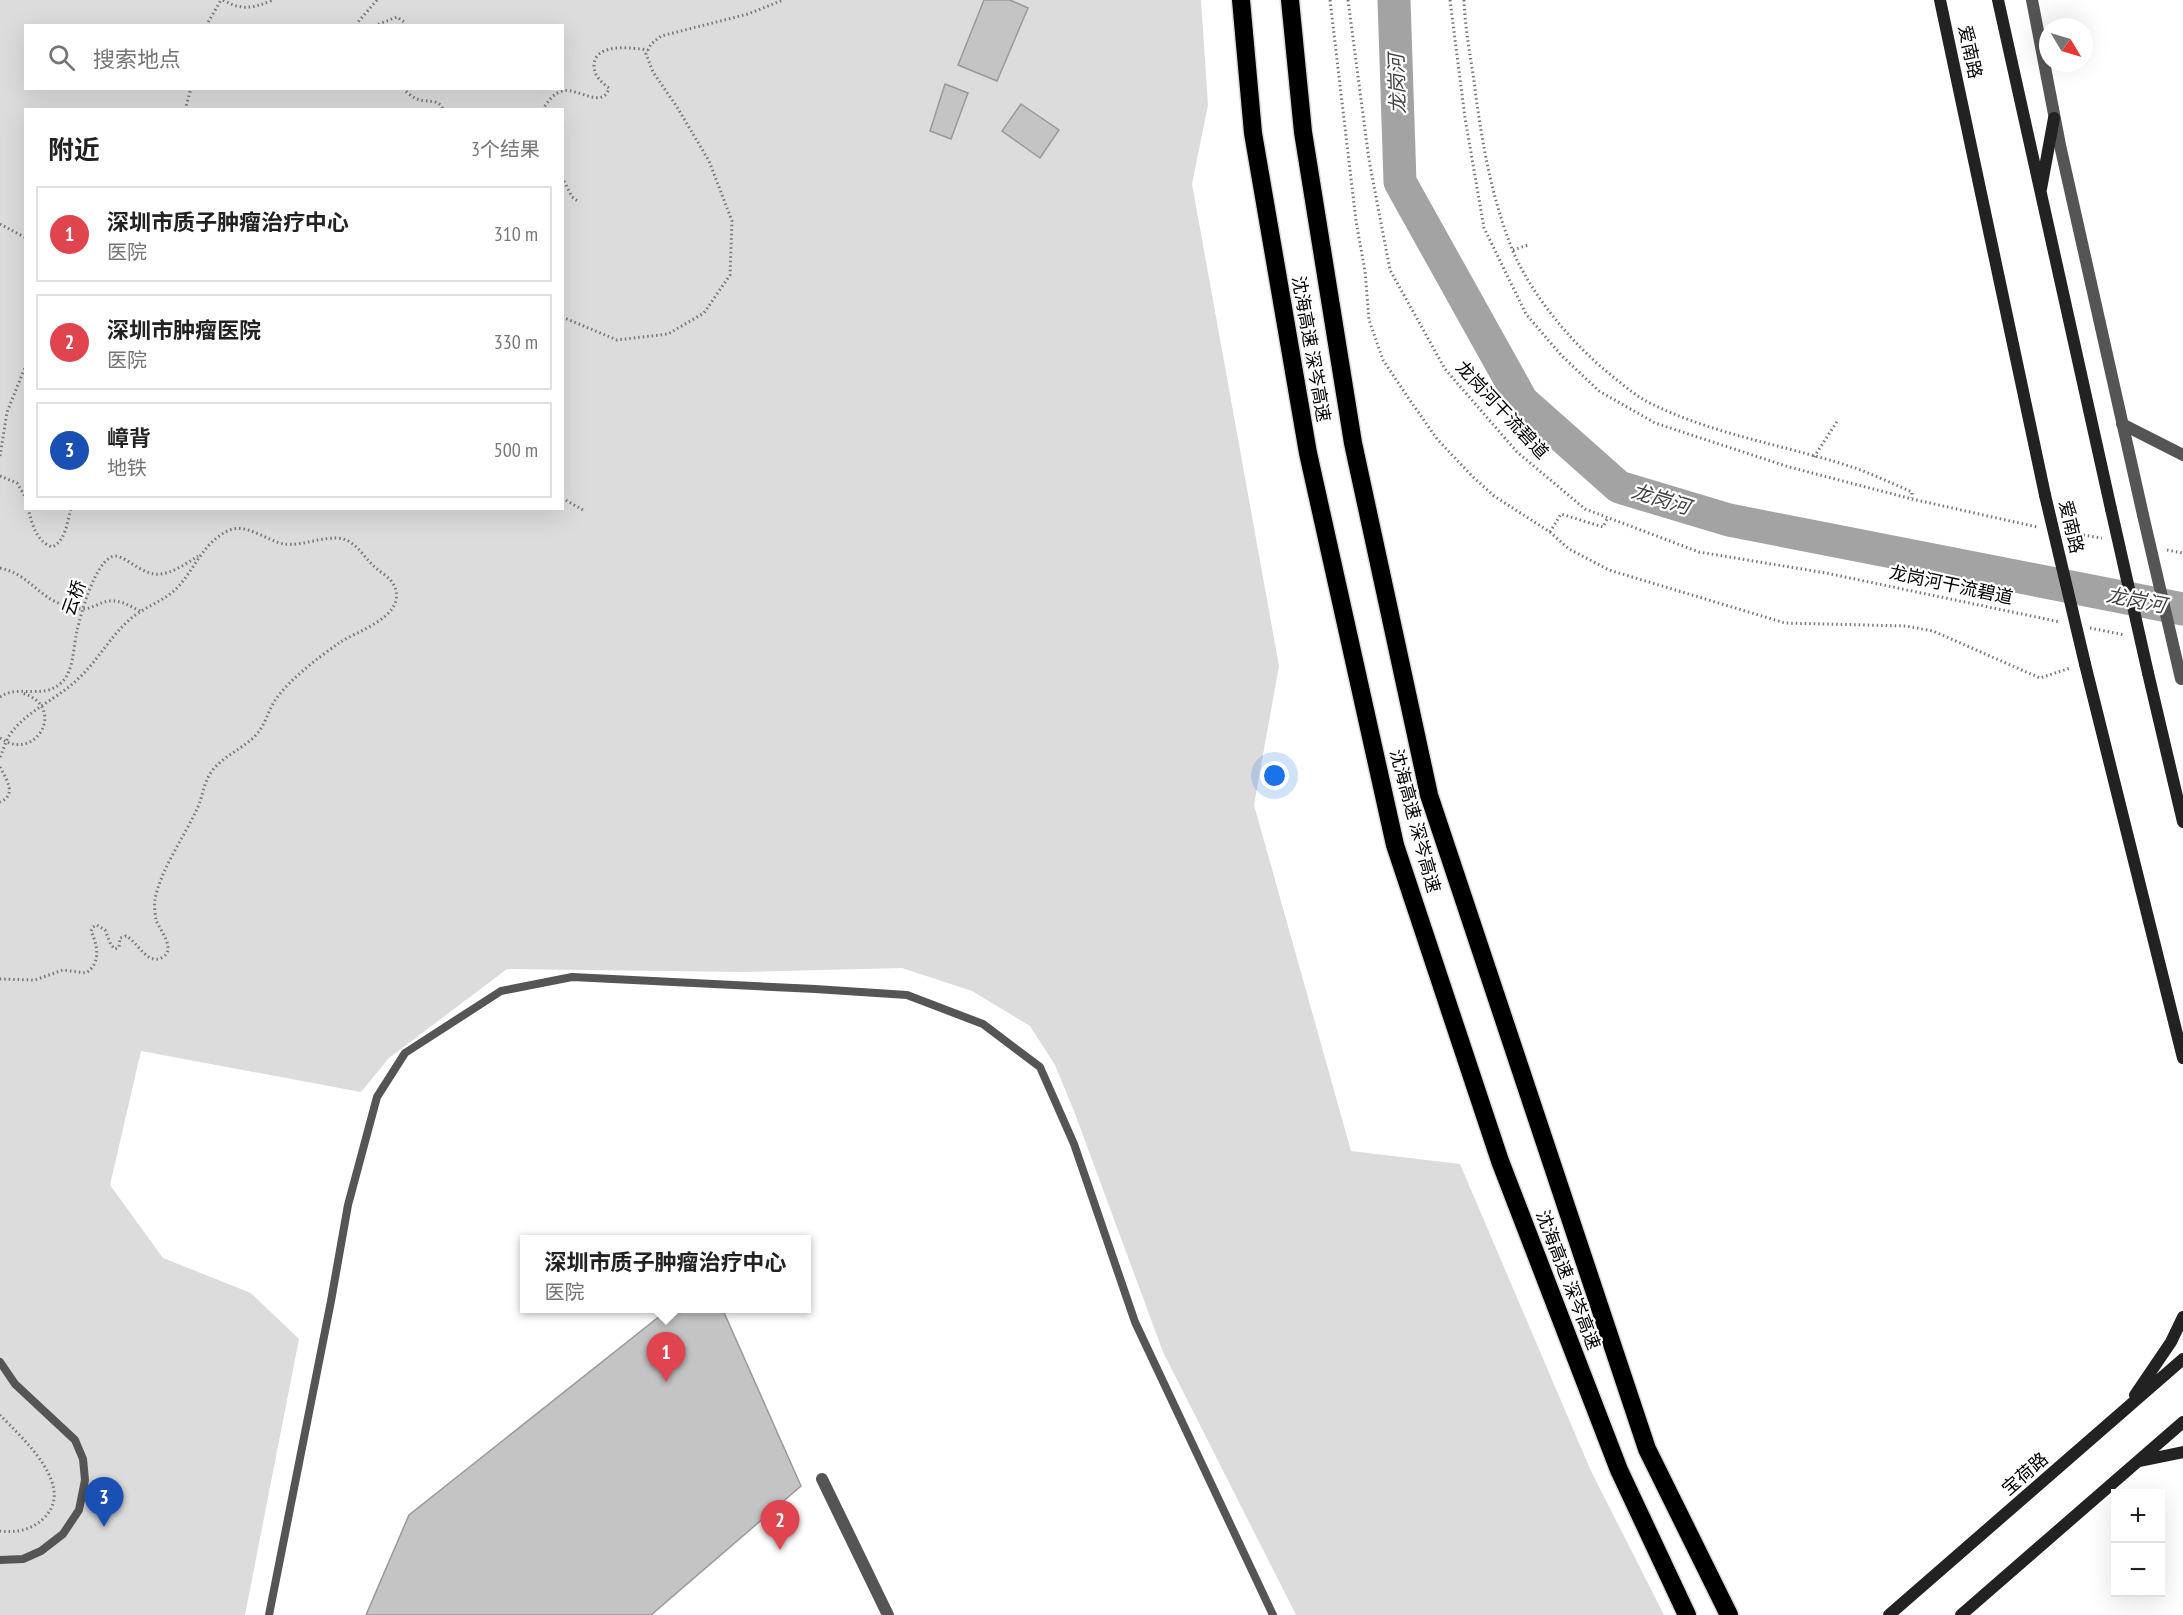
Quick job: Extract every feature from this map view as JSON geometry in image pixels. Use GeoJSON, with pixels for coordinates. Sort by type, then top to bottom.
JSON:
{"type":"FeatureCollection","features":[{"type":"Feature","properties":{"kind":"highway","name":"沈海高速 深岑高速"},"geometry":{"type":"LineString","coordinates":[[1241,0],[1253,133],[1308,453],[1395,845],[1500,1161],[1619,1470],[1687,1615]]}},
{"type":"Feature","properties":{"kind":"highway","name":"沈海高速 深岑高速"},"geometry":{"type":"LineString","coordinates":[[1290,0],[1304,132],[1353,443],[1429,795],[1647,1449],[1728,1615]]}},
{"type":"Feature","properties":{"kind":"main road","name":"爱南路"},"geometry":{"type":"LineString","coordinates":[[1940,0],[2045,495],[2183,1058]]}},
{"type":"Feature","properties":{"kind":"main road"},"geometry":{"type":"LineString","coordinates":[[1998,0],[2183,822]]}},
{"type":"Feature","properties":{"kind":"main road"},"geometry":{"type":"LineString","coordinates":[[2040,193],[2054,118]]}},
{"type":"Feature","properties":{"kind":"main road"},"geometry":{"type":"LineString","coordinates":[[2120,1416],[2171,1342],[2183,1317]]}},
{"type":"Feature","properties":{"kind":"main road","name":"宝荷路"},"geometry":{"type":"LineString","coordinates":[[1889,1615],[2183,1359]]}},
{"type":"Feature","properties":{"kind":"main road"},"geometry":{"type":"LineString","coordinates":[[1961,1615],[2183,1422]]}},
{"type":"Feature","properties":{"kind":"main road"},"geometry":{"type":"LineString","coordinates":[[2136,1462],[2183,1452]]}},
{"type":"Feature","properties":{"kind":"street"},"geometry":{"type":"LineString","coordinates":[[2032,0],[2054,118],[2182,684]]}},
{"type":"Feature","properties":{"kind":"street"},"geometry":{"type":"LineString","coordinates":[[2122,424],[2183,455]]}},
{"type":"Feature","properties":{"kind":"street"},"geometry":{"type":"LineString","coordinates":[[822,1479],[888,1615]]}},
{"type":"Feature","properties":{"kind":"lane"},"geometry":{"type":"LineString","coordinates":[[269,1615],[348,1205],[377,1097],[405,1053],[501,991],[572,977],[907,995],[983,1024],[1040,1067],[1074,1144],[1136,1323],[1273,1615]]}},
{"type":"Feature","properties":{"kind":"lane"},"geometry":{"type":"LineString","coordinates":[[0,1362],[15,1384],[75,1440],[83,1459],[85,1480],[79,1510],[63,1534],[42,1551],[23,1559],[0,1560]]}},
{"type":"Feature","properties":{"kind":"path"},"geometry":{"type":"LineString","coordinates":[[207,24],[222,0],[235,7],[247,8],[273,0]]}},
{"type":"Feature","properties":{"kind":"path"},"geometry":{"type":"LineString","coordinates":[[358,24],[377,0]]}},
{"type":"Feature","properties":{"kind":"path"},"geometry":{"type":"LineString","coordinates":[[564,319],[617,340],[668,334],[704,313],[730,275],[732,221],[709,161],[649,64],[646,54],[651,44],[661,36],[748,14],[783,0]]}},
{"type":"Feature","properties":{"kind":"path"},"geometry":{"type":"LineString","coordinates":[[1330,0],[1356,221],[1365,271],[1369,320],[1383,360],[1437,439],[1494,496],[1550,532],[1569,549],[1609,570],[1785,623],[1906,626],[1933,631],[2040,678],[2059,670],[2085,664]]}},
{"type":"Feature","properties":{"kind":"path","name":"龙岗河干流碧道"},"geometry":{"type":"LineString","coordinates":[[1348,0],[1369,160],[1390,270],[1445,369],[1517,452],[1585,509],[1700,552],[1827,573],[2068,623]]}},
{"type":"Feature","properties":{"kind":"path"},"geometry":{"type":"LineString","coordinates":[[1450,0],[1465,118],[1484,228],[1526,314],[1561,355],[1599,391],[1655,423],[1789,467],[1912,499],[2047,529]]}},
{"type":"Feature","properties":{"kind":"path"},"geometry":{"type":"LineString","coordinates":[[1464,0],[1479,122],[1498,208],[1525,275],[1559,323],[1587,355],[1626,388],[1653,405],[1685,418],[1766,444],[1858,469],[1912,492],[1912,499]]}},
{"type":"Feature","properties":{"kind":"path"},"geometry":{"type":"LineString","coordinates":[[379,24],[397,17],[404,24]]}},
{"type":"Feature","properties":{"kind":"path"},"geometry":{"type":"LineString","coordinates":[[544,108],[552,97],[567,90],[590,98],[602,98],[608,94],[609,88],[597,77],[594,68],[595,61],[601,53],[611,49],[648,50]]}},
{"type":"Feature","properties":{"kind":"path"},"geometry":{"type":"LineString","coordinates":[[185,108],[190,90]]}},
{"type":"Feature","properties":{"kind":"path"},"geometry":{"type":"LineString","coordinates":[[405,90],[414,98],[425,102],[438,102],[443,108]]}},
{"type":"Feature","properties":{"kind":"path"},"geometry":{"type":"LineString","coordinates":[[564,181],[572,196],[579,202]]}},
{"type":"Feature","properties":{"kind":"path"},"geometry":{"type":"LineString","coordinates":[[0,224],[24,237]]}},
{"type":"Feature","properties":{"kind":"path"},"geometry":{"type":"LineString","coordinates":[[1513,250],[1528,244]]}},
{"type":"Feature","properties":{"kind":"path"},"geometry":{"type":"LineString","coordinates":[[0,456],[7,412],[24,370]]}},
{"type":"Feature","properties":{"kind":"path"},"geometry":{"type":"LineString","coordinates":[[1814,457],[1838,420]]}},
{"type":"Feature","properties":{"kind":"path"},"geometry":{"type":"LineString","coordinates":[[0,476],[17,483],[24,495]]}},
{"type":"Feature","properties":{"kind":"path"},"geometry":{"type":"LineString","coordinates":[[564,499],[583,510]]}},
{"type":"Feature","properties":{"kind":"path"},"geometry":{"type":"LineString","coordinates":[[29,510],[38,536],[45,544],[52,547],[62,539],[70,510]]}},
{"type":"Feature","properties":{"kind":"path"},"geometry":{"type":"LineString","coordinates":[[1550,532],[1561,514],[1603,527],[1608,517]]}},
{"type":"Feature","properties":{"kind":"path"},"geometry":{"type":"LineString","coordinates":[[0,757],[5,741],[24,718],[79,679],[126,622],[177,588],[198,556],[212,541],[231,530],[241,527],[284,544],[342,538],[360,549],[393,583],[397,592],[395,602],[389,612],[362,632],[339,644],[287,686],[278,696],[256,735],[211,771],[205,782],[199,806],[162,878],[155,900],[155,916],[169,947],[163,958],[156,959],[148,956],[132,939],[126,936],[120,938],[117,949],[112,948],[109,935],[102,927],[97,926],[91,931],[97,958],[94,966],[86,973],[63,970],[35,980],[0,979]]}},
{"type":"Feature","properties":{"kind":"path"},"geometry":{"type":"LineString","coordinates":[[2070,533],[2104,539]]}},
{"type":"Feature","properties":{"kind":"path"},"geometry":{"type":"LineString","coordinates":[[2160,549],[2183,553]]}},
{"type":"Feature","properties":{"kind":"path","name":"云桥"},"geometry":{"type":"LineString","coordinates":[[0,698],[12,691],[42,692],[61,683],[67,673],[76,631],[91,586],[110,557],[122,557],[140,570],[154,574],[176,570],[198,556]]}},
{"type":"Feature","properties":{"kind":"path"},"geometry":{"type":"LineString","coordinates":[[0,568],[23,576],[41,592],[60,604],[89,609],[107,600],[125,603],[140,611]]}},
{"type":"Feature","properties":{"kind":"path"},"geometry":{"type":"LineString","coordinates":[[2080,626],[2126,635]]}},
{"type":"Feature","properties":{"kind":"path","name":"云桥"},"geometry":{"type":"LineString","coordinates":[[0,698],[12,692],[23,693],[33,697],[41,704],[45,714],[41,731],[26,745],[8,744],[0,738]]}},
{"type":"Feature","properties":{"kind":"path"},"geometry":{"type":"LineString","coordinates":[[0,767],[10,788],[7,799],[0,802]]}},
{"type":"Feature","properties":{"kind":"path"},"geometry":{"type":"LineString","coordinates":[[0,1414],[45,1467],[55,1491],[51,1512],[37,1525],[15,1533],[0,1530]]}},
{"type":"Feature","properties":{"kind":"shaded area"},"geometry":{"type":"Polygon","coordinates":[[[0,0],[1201,0],[1208,105],[1192,184],[1279,666],[1254,805],[1351,1151],[1460,1164],[1591,1471],[1664,1615],[1296,1615],[1163,1352],[1055,1065],[1030,1026],[972,991],[902,968],[744,972],[507,969],[389,1058],[361,1092],[141,1051],[110,1185],[163,1258],[251,1293],[299,1339],[245,1615],[0,1615],[0,0]]]}},
{"type":"Feature","properties":{"kind":"building"},"geometry":{"type":"Polygon","coordinates":[[[984,0],[1010,0],[1028,8],[997,81],[958,65],[984,0]]]}},
{"type":"Feature","properties":{"kind":"building"},"geometry":{"type":"Polygon","coordinates":[[[945,84],[968,93],[951,139],[930,131],[945,84]]]}},
{"type":"Feature","properties":{"kind":"building"},"geometry":{"type":"Polygon","coordinates":[[[1021,104],[1059,130],[1040,158],[1002,131],[1021,104]]]}},
{"type":"Feature","properties":{"kind":"building"},"geometry":{"type":"Polygon","coordinates":[[[664,1313],[724,1313],[801,1486],[651,1615],[366,1615],[409,1515],[664,1313]]]}},
{"type":"Feature","properties":{"kind":"waterway","name":"龙岗河"},"geometry":{"type":"LineString","coordinates":[[1394,0],[1400,182],[1522,401],[1619,487],[1729,520],[2183,609]]}},
{"type":"Feature","properties":{"kind":"place","name":"深圳市质子肿瘤治疗中心"},"geometry":{"type":"Point","coordinates":[666,1382]}},
{"type":"Feature","properties":{"kind":"place","name":"嶂背"},"geometry":{"type":"Point","coordinates":[104,1527]}},
{"type":"Feature","properties":{"kind":"place","name":"深圳市肿瘤医院"},"geometry":{"type":"Point","coordinates":[780,1550]}}]}
